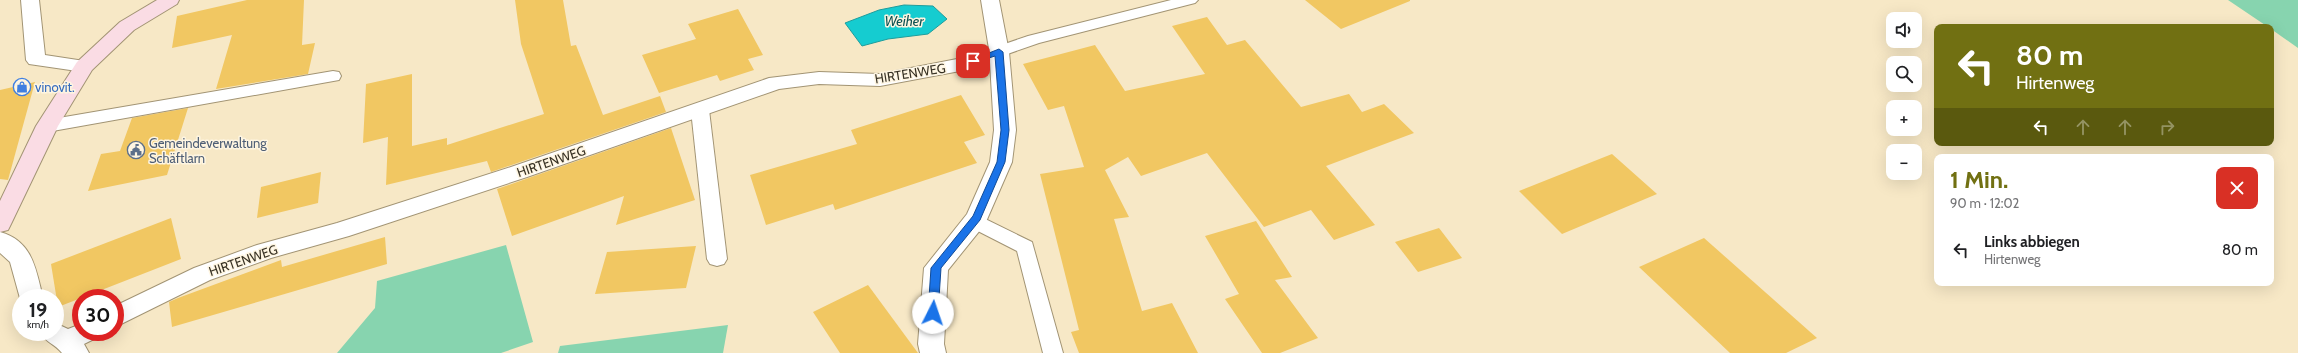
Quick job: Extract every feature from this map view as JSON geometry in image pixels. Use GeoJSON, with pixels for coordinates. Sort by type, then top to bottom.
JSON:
{"type":"FeatureCollection","features":[{"type":"Feature","properties":{"kind":"main road"},"geometry":{"type":"LineString","coordinates":[[0,224],[47,126],[84,66],[127,26],[170,0]]}},
{"type":"Feature","properties":{"kind":"street"},"geometry":{"type":"LineString","coordinates":[[30,0],[36,60],[84,66]]}},
{"type":"Feature","properties":{"kind":"street"},"geometry":{"type":"LineString","coordinates":[[933,353],[931,344],[936,268],[975,221],[1001,162],[1005,130],[999,52],[990,0]]}},
{"type":"Feature","properties":{"kind":"street","name":"HIRTENWEG"},"geometry":{"type":"LineString","coordinates":[[124,313],[202,274],[265,251],[341,230],[700,110],[776,83],[819,78],[880,80],[960,65],[999,52]]}},
{"type":"Feature","properties":{"kind":"street"},"geometry":{"type":"LineString","coordinates":[[0,240],[21,258],[29,289]]}},
{"type":"Feature","properties":{"kind":"lane"},"geometry":{"type":"LineString","coordinates":[[999,52],[1034,39],[1190,0]]}},
{"type":"Feature","properties":{"kind":"lane"},"geometry":{"type":"LineString","coordinates":[[47,126],[333,76]]}},
{"type":"Feature","properties":{"kind":"lane"},"geometry":{"type":"LineString","coordinates":[[700,110],[717,259]]}},
{"type":"Feature","properties":{"kind":"lane"},"geometry":{"type":"LineString","coordinates":[[975,221],[1025,247],[1053,353]]}},
{"type":"Feature","properties":{"kind":"green space"},"geometry":{"type":"Polygon","coordinates":[[[2228,0],[2298,0],[2298,48],[2274,31],[2274,24],[2264,24],[2228,0]]]}},
{"type":"Feature","properties":{"kind":"green space"},"geometry":{"type":"Polygon","coordinates":[[[506,245],[533,342],[501,353],[337,353],[375,308],[377,281],[506,245]]]}},
{"type":"Feature","properties":{"kind":"green space"},"geometry":{"type":"Polygon","coordinates":[[[728,325],[723,353],[558,353],[560,346],[728,325]]]}},
{"type":"Feature","properties":{"kind":"water","name":"Weiher"},"geometry":{"type":"Polygon","coordinates":[[[904,5],[933,6],[947,19],[928,34],[888,39],[862,46],[845,23],[879,10],[904,5]]]}},
{"type":"Feature","properties":{"kind":"building"},"geometry":{"type":"Polygon","coordinates":[[[247,0],[304,0],[302,45],[315,43],[308,74],[216,89],[232,35],[172,48],[177,16],[247,0]]]}},
{"type":"Feature","properties":{"kind":"building"},"geometry":{"type":"Polygon","coordinates":[[[515,0],[563,0],[571,46],[576,45],[603,115],[660,96],[666,112],[491,172],[487,161],[386,185],[388,137],[363,143],[366,84],[412,74],[412,146],[447,138],[447,145],[544,114],[521,44],[515,0]]]}},
{"type":"Feature","properties":{"kind":"building"},"geometry":{"type":"Polygon","coordinates":[[[1305,0],[1410,0],[1410,1],[1341,29],[1305,0]]]}},
{"type":"Feature","properties":{"kind":"building"},"geometry":{"type":"Polygon","coordinates":[[[738,9],[763,55],[748,59],[754,70],[720,81],[717,75],[659,93],[642,55],[696,39],[688,24],[738,9]]]}},
{"type":"Feature","properties":{"kind":"building"},"geometry":{"type":"Polygon","coordinates":[[[1207,17],[1227,45],[1245,40],[1301,107],[1349,94],[1362,112],[1384,104],[1414,133],[1326,166],[1375,225],[1334,240],[1311,210],[1264,227],[1207,153],[1141,176],[1128,157],[1105,170],[1129,217],[1114,219],[1142,311],[1172,303],[1198,353],[1079,353],[1071,332],[1079,330],[1040,174],[1084,167],[1064,106],[1048,110],[1023,64],[1095,45],[1125,91],[1205,74],[1172,26],[1207,17]]]}},
{"type":"Feature","properties":{"kind":"building"},"geometry":{"type":"Polygon","coordinates":[[[35,82],[8,180],[0,179],[0,90],[35,82]]]}},
{"type":"Feature","properties":{"kind":"building"},"geometry":{"type":"Polygon","coordinates":[[[961,95],[985,135],[964,142],[977,163],[835,210],[833,204],[766,225],[750,175],[857,144],[851,130],[961,95]]]}},
{"type":"Feature","properties":{"kind":"building"},"geometry":{"type":"Polygon","coordinates":[[[188,108],[167,175],[88,191],[101,154],[120,151],[132,118],[188,108]]]}},
{"type":"Feature","properties":{"kind":"building"},"geometry":{"type":"Polygon","coordinates":[[[671,128],[695,200],[616,225],[624,196],[512,236],[497,189],[671,128]]]}},
{"type":"Feature","properties":{"kind":"building"},"geometry":{"type":"Polygon","coordinates":[[[1612,154],[1657,194],[1562,234],[1519,191],[1612,154]]]}},
{"type":"Feature","properties":{"kind":"building"},"geometry":{"type":"Polygon","coordinates":[[[321,172],[318,203],[257,218],[261,187],[321,172]]]}},
{"type":"Feature","properties":{"kind":"building"},"geometry":{"type":"Polygon","coordinates":[[[171,218],[181,259],[104,289],[72,289],[72,302],[64,305],[64,289],[55,289],[51,264],[171,218]]]}},
{"type":"Feature","properties":{"kind":"building"},"geometry":{"type":"Polygon","coordinates":[[[1256,221],[1292,277],[1275,280],[1318,338],[1280,353],[1262,353],[1225,299],[1239,294],[1205,236],[1256,221]]]}},
{"type":"Feature","properties":{"kind":"building"},"geometry":{"type":"Polygon","coordinates":[[[1439,228],[1462,258],[1418,272],[1395,242],[1439,228]]]}},
{"type":"Feature","properties":{"kind":"building"},"geometry":{"type":"Polygon","coordinates":[[[385,237],[387,264],[172,327],[169,302],[178,298],[281,260],[282,267],[385,237]]]}},
{"type":"Feature","properties":{"kind":"building"},"geometry":{"type":"Polygon","coordinates":[[[1704,238],[1817,338],[1786,353],[1730,353],[1639,267],[1704,238]]]}},
{"type":"Feature","properties":{"kind":"building"},"geometry":{"type":"Polygon","coordinates":[[[696,246],[686,288],[595,294],[607,252],[696,246]]]}},
{"type":"Feature","properties":{"kind":"building"},"geometry":{"type":"Polygon","coordinates":[[[868,285],[918,353],[840,353],[813,312],[868,285]]]}},
{"type":"Feature","properties":{"kind":"place","name":"vinovit."},"geometry":{"type":"Point","coordinates":[22,87]}},
{"type":"Feature","properties":{"kind":"place","name":"Gemeindeverwaltung Schäftlarn"},"geometry":{"type":"Point","coordinates":[136,150]}},
{"type":"Feature","properties":{"kind":"route"},"geometry":{"type":"LineString","coordinates":[[933,313],[936,268],[977,218],[1001,162],[1005,130],[999,52],[973,61]]}}]}
